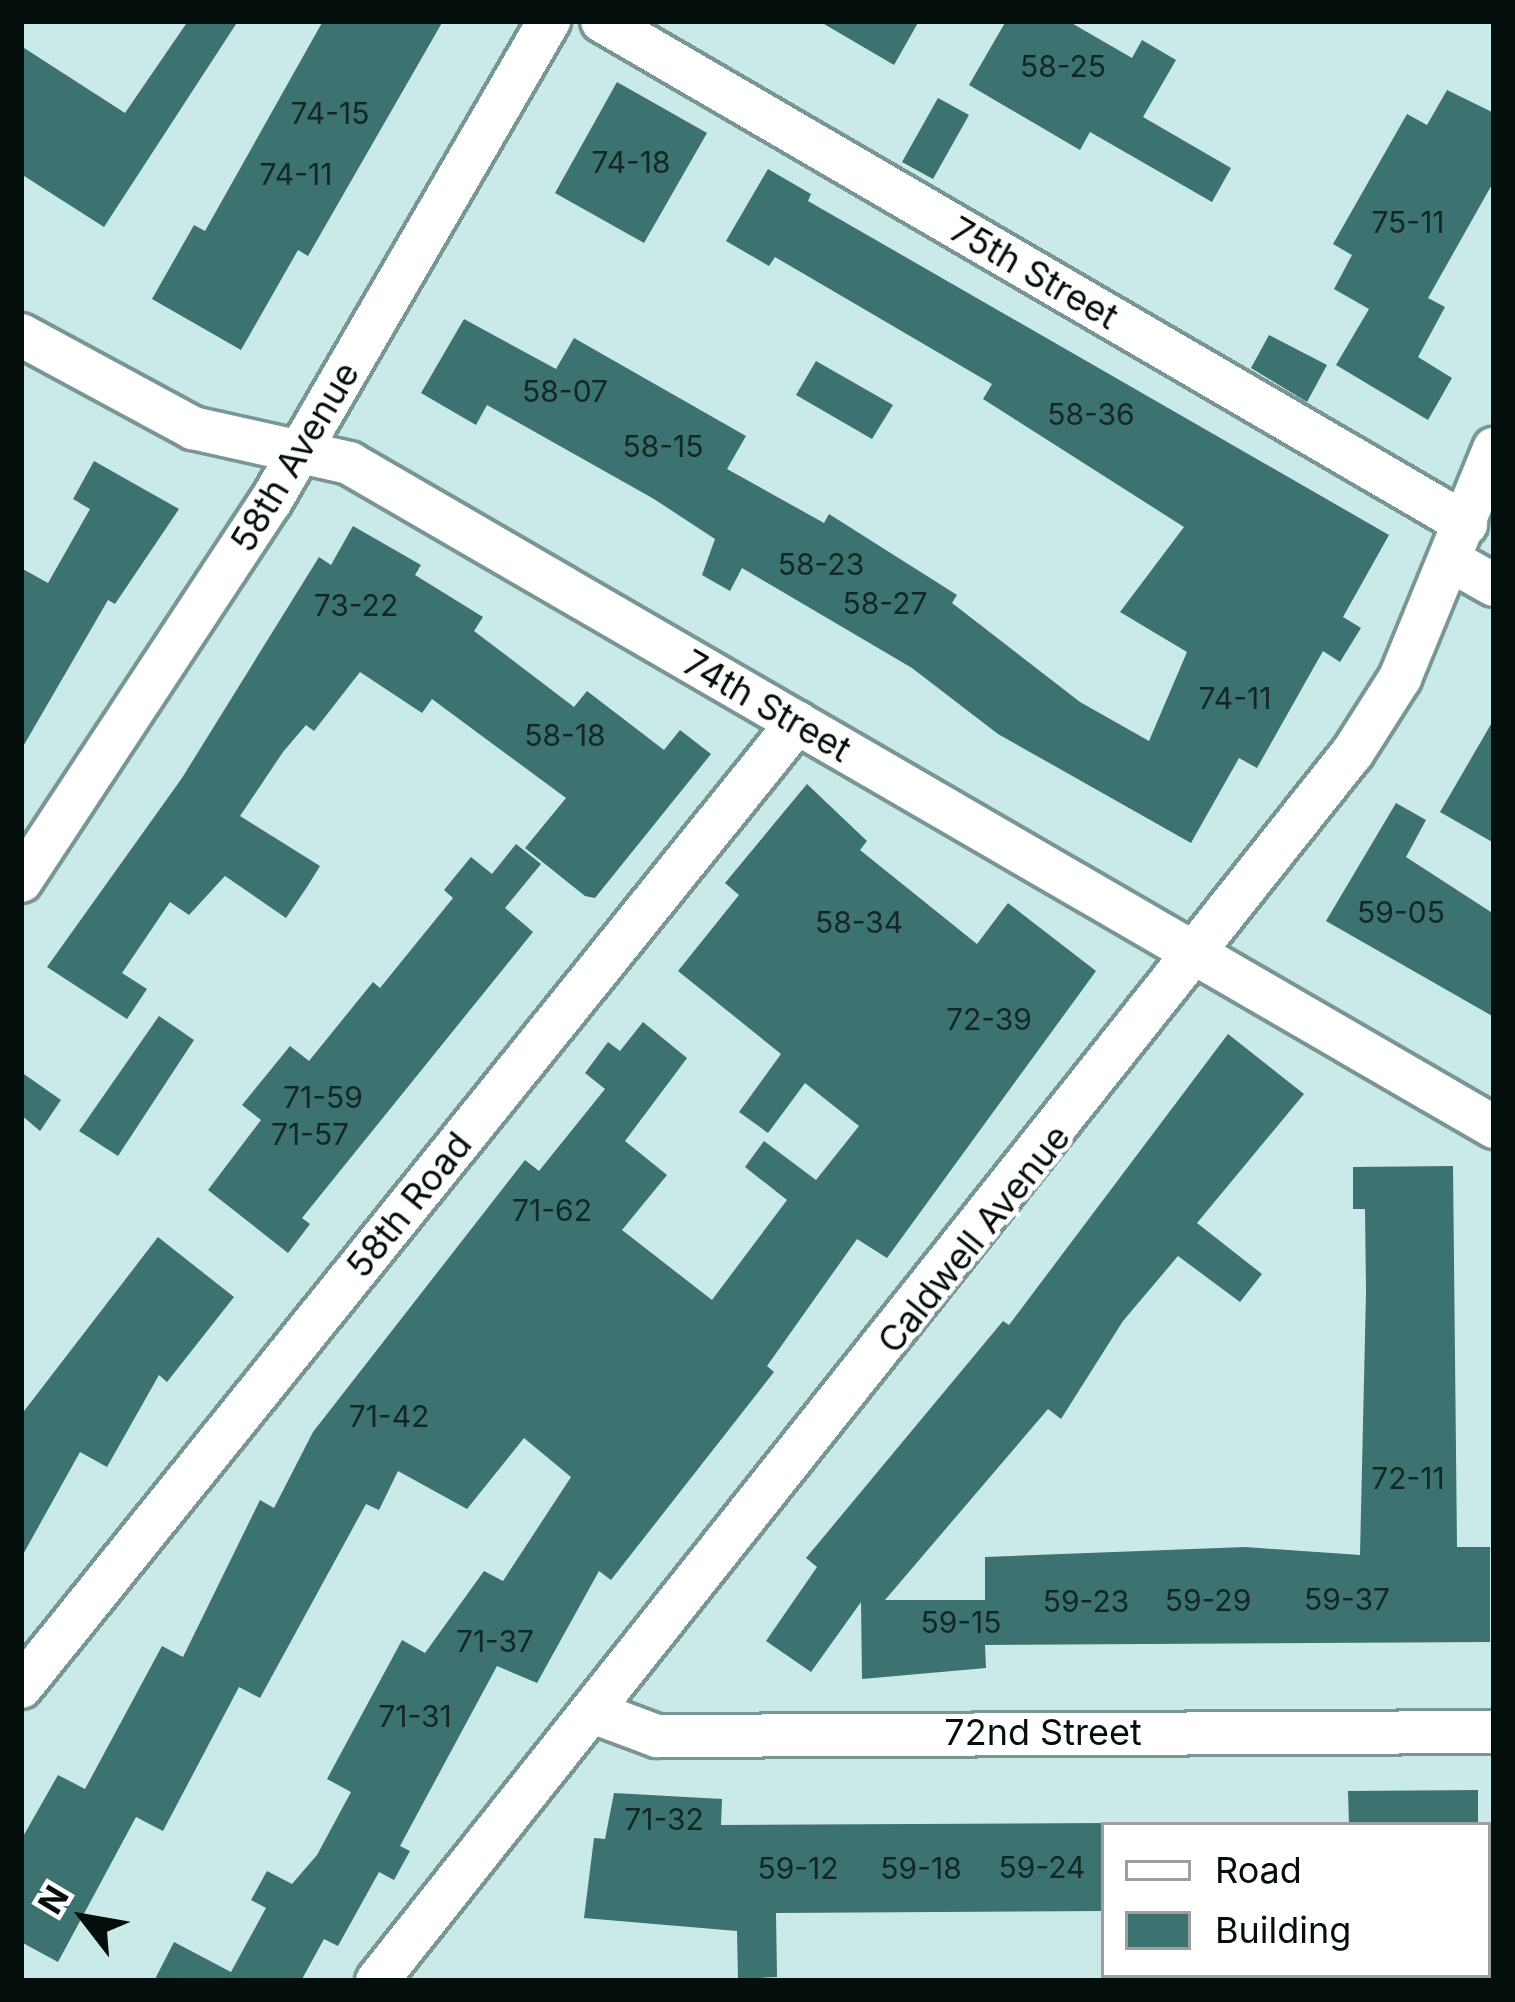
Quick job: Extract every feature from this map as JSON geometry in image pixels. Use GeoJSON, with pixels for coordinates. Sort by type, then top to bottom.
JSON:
{"type":"FeatureCollection","features":[{"type":"Feature","properties":{"kind":"street","name":"58th Avenue"},"geometry":{"type":"LineString","coordinates":[[21,881],[300,447],[549,21]]}},
{"type":"Feature","properties":{"kind":"street","name":"75th Street"},"geometry":{"type":"LineString","coordinates":[[602,21],[1459,542],[1494,585]]}},
{"type":"Feature","properties":{"kind":"street","name":"74th Street"},"geometry":{"type":"LineString","coordinates":[[21,334],[160,415],[349,463],[1494,1127]]}},
{"type":"Feature","properties":{"kind":"street","name":"Caldwell Avenue"},"geometry":{"type":"LineString","coordinates":[[377,1981],[595,1713],[1353,752],[1400,678],[1494,449]]}},
{"type":"Feature","properties":{"kind":"street","name":"58th Road"},"geometry":{"type":"LineString","coordinates":[[21,1687],[797,723]]}},
{"type":"Feature","properties":{"kind":"street","name":"72nd Street"},"geometry":{"type":"LineString","coordinates":[[595,1713],[658,1736],[1494,1732]]}},
{"type":"Feature","properties":{"kind":"building"},"geometry":{"type":"Polygon","coordinates":[[[188,21],[238,21],[104,227],[21,174],[21,46],[125,113],[188,21]]]}},
{"type":"Feature","properties":{"kind":"building"},"geometry":{"type":"Polygon","coordinates":[[[323,21],[443,21],[308,256],[298,250],[241,350],[152,299],[194,225],[205,231],[323,21]]]}},
{"type":"Feature","properties":{"kind":"building"},"geometry":{"type":"Polygon","coordinates":[[[819,21],[919,21],[894,65],[819,21]]]}},
{"type":"Feature","properties":{"kind":"building"},"geometry":{"type":"Polygon","coordinates":[[[1006,21],[1068,21],[1132,58],[1142,40],[1176,60],[1143,117],[1231,168],[1212,202],[1090,132],[1080,150],[969,85],[1006,21]]]}},
{"type":"Feature","properties":{"kind":"building"},"geometry":{"type":"Polygon","coordinates":[[[617,82],[707,133],[644,243],[555,193],[617,82]]]}},
{"type":"Feature","properties":{"kind":"building"},"geometry":{"type":"Polygon","coordinates":[[[1447,90],[1494,113],[1494,181],[1428,298],[1445,307],[1418,357],[1452,378],[1428,420],[1336,365],[1369,309],[1334,289],[1352,255],[1333,244],[1407,114],[1427,125],[1447,90]]]}},
{"type":"Feature","properties":{"kind":"building"},"geometry":{"type":"Polygon","coordinates":[[[938,98],[969,115],[933,179],[902,162],[938,98]]]}},
{"type":"Feature","properties":{"kind":"building"},"geometry":{"type":"Polygon","coordinates":[[[768,169],[811,194],[808,201],[1389,535],[1343,617],[1361,628],[1340,662],[1323,651],[1257,768],[1239,758],[1191,843],[998,734],[912,668],[742,568],[730,591],[702,575],[715,539],[654,499],[487,405],[476,425],[421,393],[464,319],[556,369],[574,338],[746,436],[727,469],[824,523],[829,514],[957,595],[952,603],[1080,702],[1149,741],[1187,652],[1120,612],[1184,527],[983,399],[992,384],[775,257],[769,266],[726,241],[768,169]]]}},
{"type":"Feature","properties":{"kind":"building"},"geometry":{"type":"Polygon","coordinates":[[[1269,335],[1327,365],[1307,402],[1251,368],[1269,335]]]}},
{"type":"Feature","properties":{"kind":"building"},"geometry":{"type":"Polygon","coordinates":[[[816,361],[893,405],[872,439],[796,395],[816,361]]]}},
{"type":"Feature","properties":{"kind":"building"},"geometry":{"type":"Polygon","coordinates":[[[94,461],[179,509],[115,604],[108,600],[21,750],[21,568],[48,583],[90,509],[73,499],[94,461]]]}},
{"type":"Feature","properties":{"kind":"building"},"geometry":{"type":"Polygon","coordinates":[[[353,526],[421,565],[415,575],[483,617],[474,631],[574,707],[587,691],[664,750],[680,730],[711,754],[595,898],[585,896],[525,848],[566,798],[432,699],[422,713],[360,672],[314,731],[306,725],[283,752],[240,816],[320,866],[307,887],[286,918],[225,876],[189,915],[170,902],[122,973],[147,989],[127,1019],[47,967],[182,778],[319,557],[331,565],[353,526]]]}},
{"type":"Feature","properties":{"kind":"building"},"geometry":{"type":"Polygon","coordinates":[[[1494,719],[1494,843],[1440,812],[1494,719]]]}},
{"type":"Feature","properties":{"kind":"building"},"geometry":{"type":"Polygon","coordinates":[[[807,784],[867,841],[860,850],[977,944],[1008,903],[1096,971],[887,1258],[857,1239],[767,1366],[774,1372],[611,1580],[599,1571],[537,1683],[497,1666],[400,1846],[410,1851],[394,1880],[379,1872],[338,1946],[324,1939],[301,1981],[154,1981],[174,1942],[231,1972],[266,1908],[251,1900],[267,1871],[292,1884],[317,1855],[351,1792],[327,1779],[402,1640],[425,1653],[484,1571],[503,1581],[571,1477],[524,1438],[467,1509],[398,1471],[379,1510],[366,1504],[260,1698],[239,1687],[163,1831],[136,1817],[58,1962],[21,1942],[21,1840],[58,1775],[85,1789],[162,1646],[183,1657],[260,1500],[274,1508],[313,1432],[525,1160],[539,1171],[605,1089],[585,1073],[608,1042],[620,1051],[643,1022],[687,1058],[625,1141],[667,1175],[622,1230],[712,1300],[787,1200],[745,1167],[764,1141],[816,1180],[859,1126],[805,1083],[768,1133],[739,1112],[781,1054],[678,971],[739,895],[725,883],[807,784]]]}},
{"type":"Feature","properties":{"kind":"building"},"geometry":{"type":"Polygon","coordinates":[[[1396,803],[1426,820],[1406,857],[1494,914],[1494,1017],[1326,921],[1396,803]]]}},
{"type":"Feature","properties":{"kind":"building"},"geometry":{"type":"Polygon","coordinates":[[[516,844],[541,864],[505,908],[533,932],[302,1218],[310,1224],[288,1253],[208,1190],[261,1120],[242,1105],[290,1046],[309,1061],[373,982],[380,988],[453,898],[444,890],[471,857],[492,874],[516,844]]]}},
{"type":"Feature","properties":{"kind":"building"},"geometry":{"type":"Polygon","coordinates":[[[159,1016],[194,1040],[118,1156],[79,1131],[159,1016]]]}},
{"type":"Feature","properties":{"kind":"building"},"geometry":{"type":"Polygon","coordinates":[[[1228,1034],[1304,1094],[1197,1223],[1262,1274],[1240,1302],[1178,1256],[1123,1321],[1061,1419],[1048,1409],[885,1600],[985,1600],[985,1557],[1245,1547],[1360,1555],[1365,1209],[1353,1209],[1353,1167],[1453,1166],[1457,1547],[1490,1547],[1490,1642],[985,1645],[986,1668],[862,1679],[861,1602],[811,1672],[766,1641],[817,1567],[806,1558],[1003,1321],[1009,1325],[1228,1034]]]}},
{"type":"Feature","properties":{"kind":"building"},"geometry":{"type":"Polygon","coordinates":[[[21,1072],[61,1100],[40,1131],[21,1115],[21,1072]]]}},
{"type":"Feature","properties":{"kind":"building"},"geometry":{"type":"Polygon","coordinates":[[[158,1237],[234,1297],[167,1382],[159,1375],[107,1467],[80,1452],[21,1558],[21,1415],[158,1237]]]}},
{"type":"Feature","properties":{"kind":"building"},"geometry":{"type":"Polygon","coordinates":[[[1478,1790],[1478,1822],[1349,1822],[1348,1791],[1478,1790]]]}},
{"type":"Feature","properties":{"kind":"building"},"geometry":{"type":"Polygon","coordinates":[[[614,1793],[722,1799],[721,1825],[1101,1823],[1101,1911],[776,1913],[777,1977],[738,1979],[737,1931],[584,1918],[594,1838],[605,1839],[614,1793]]]}}]}
